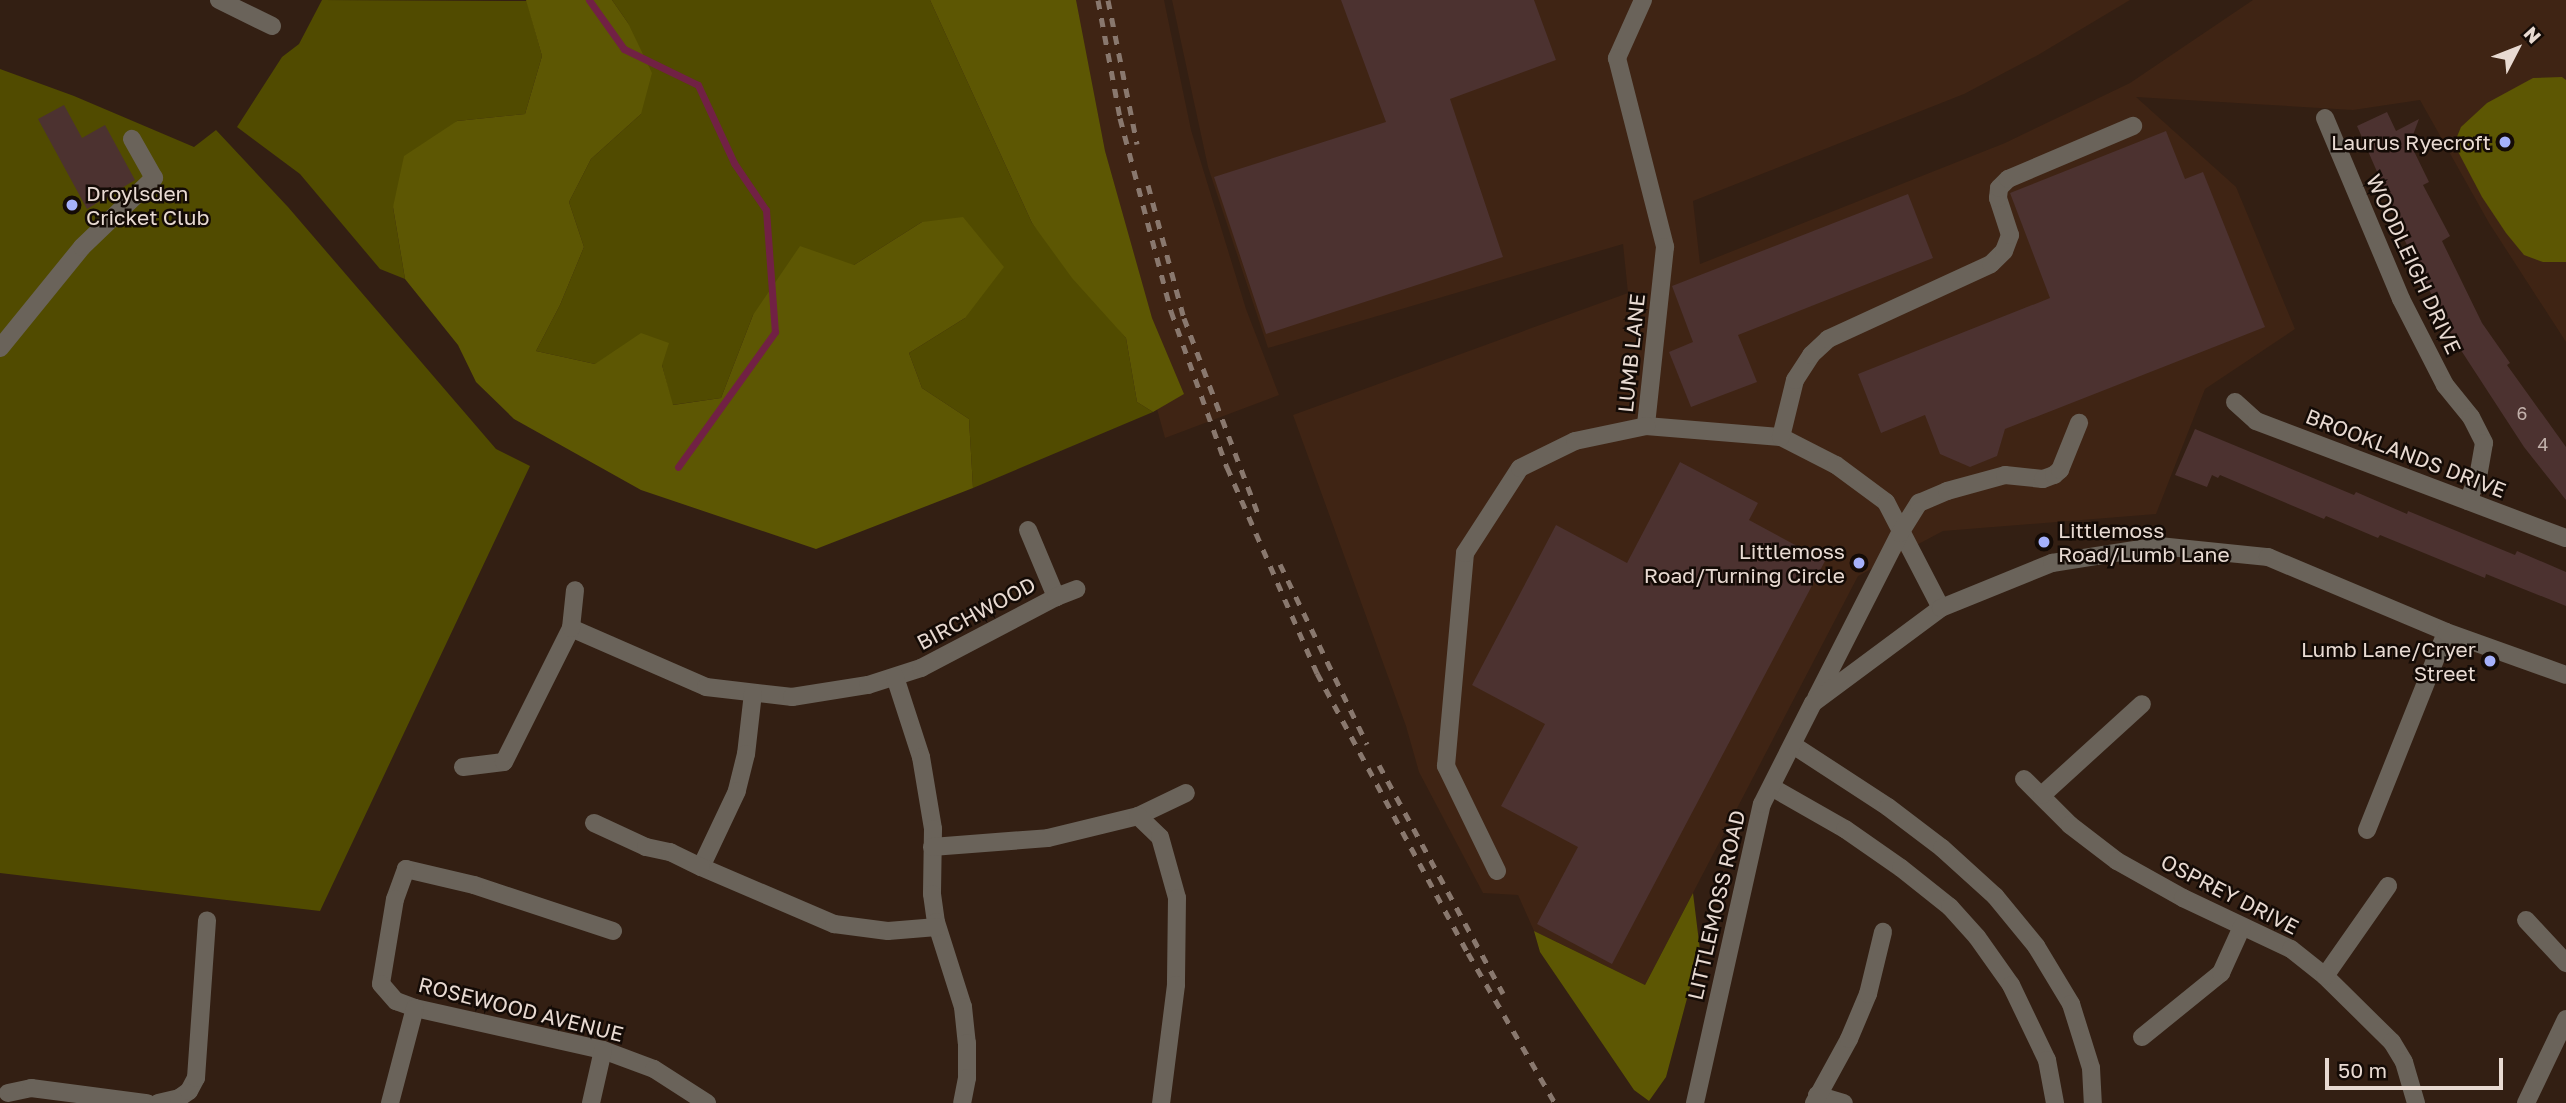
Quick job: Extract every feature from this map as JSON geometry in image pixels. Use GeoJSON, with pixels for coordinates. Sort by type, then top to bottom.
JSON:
{"type":"FeatureCollection","features":[{"type":"Feature","properties":{"kind":"street"},"geometry":{"type":"LineString","coordinates":[[219,0],[272,26]]}},
{"type":"Feature","properties":{"kind":"street","name":"LUMB LANE"},"geometry":{"type":"LineString","coordinates":[[1643,0],[1617,58],[1665,247],[1646,426],[1781,437],[1859,480],[1886,502],[1941,608]]}},
{"type":"Feature","properties":{"kind":"street","name":"WOODLEIGH DRIVE"},"geometry":{"type":"LineString","coordinates":[[2325,118],[2401,299],[2445,385],[2471,417],[2484,443],[2478,477],[2468,501]]}},
{"type":"Feature","properties":{"kind":"street"},"geometry":{"type":"LineString","coordinates":[[1781,437],[1795,380],[1811,355],[1828,339],[1991,264],[2004,251],[2010,235],[1998,198],[1999,188],[2008,179],[2133,126]]}},
{"type":"Feature","properties":{"kind":"street"},"geometry":{"type":"LineString","coordinates":[[0,348],[82,247],[153,178],[132,139]]}},
{"type":"Feature","properties":{"kind":"street","name":"BROOKLANDS DRIVE"},"geometry":{"type":"LineString","coordinates":[[2235,402],[2256,421],[2566,538]]}},
{"type":"Feature","properties":{"kind":"street"},"geometry":{"type":"LineString","coordinates":[[1813,703],[1900,533],[1919,503],[1947,491],[2005,475],[2043,479],[2054,475],[2060,470],[2079,424]]}},
{"type":"Feature","properties":{"kind":"street"},"geometry":{"type":"LineString","coordinates":[[1497,871],[1446,766],[1465,553],[1520,468],[1575,440],[1646,426]]}},
{"type":"Feature","properties":{"kind":"street"},"geometry":{"type":"LineString","coordinates":[[1028,530],[1056,597]]}},
{"type":"Feature","properties":{"kind":"street","name":"LITTLEMOSS ROAD"},"geometry":{"type":"LineString","coordinates":[[1695,1103],[1762,804],[1773,788],[1813,703],[1941,608],[2052,563],[2159,546],[2268,557],[2446,632]]}},
{"type":"Feature","properties":{"kind":"street","name":"BIRCHWOOD"},"geometry":{"type":"LineString","coordinates":[[570,628],[706,687],[792,697],[895,677],[920,668],[1056,597],[1077,589]]}},
{"type":"Feature","properties":{"kind":"street"},"geometry":{"type":"LineString","coordinates":[[463,767],[505,762],[570,628],[575,590]]}},
{"type":"Feature","properties":{"kind":"street"},"geometry":{"type":"LineString","coordinates":[[2367,830],[2446,632],[2566,675]]}},
{"type":"Feature","properties":{"kind":"street"},"geometry":{"type":"LineString","coordinates":[[895,677],[921,757],[933,829],[932,894],[937,927],[962,1007],[967,1042],[967,1078],[962,1103]]}},
{"type":"Feature","properties":{"kind":"street"},"geometry":{"type":"LineString","coordinates":[[701,867],[737,791],[746,754],[753,693]]}},
{"type":"Feature","properties":{"kind":"street"},"geometry":{"type":"LineString","coordinates":[[2042,795],[2141,704]]}},
{"type":"Feature","properties":{"kind":"street"},"geometry":{"type":"LineString","coordinates":[[1793,745],[1888,807],[1942,848],[2004,906],[2036,946],[2071,1004],[2091,1068],[2093,1103]]}},
{"type":"Feature","properties":{"kind":"street","name":"OSPREY DRIVE"},"geometry":{"type":"LineString","coordinates":[[2024,779],[2070,825],[2117,860],[2182,898],[2291,949],[2325,976],[2392,1042],[2404,1062],[2416,1103]]}},
{"type":"Feature","properties":{"kind":"street"},"geometry":{"type":"LineString","coordinates":[[1773,788],[1845,829],[1901,868],[1950,907],[1977,937],[2011,985],[2047,1060],[2055,1103]]}},
{"type":"Feature","properties":{"kind":"street"},"geometry":{"type":"LineString","coordinates":[[932,847],[1048,838],[1138,816],[1186,793]]}},
{"type":"Feature","properties":{"kind":"street"},"geometry":{"type":"LineString","coordinates":[[1138,816],[1160,837],[1177,898],[1176,985],[1161,1103]]}},
{"type":"Feature","properties":{"kind":"street"},"geometry":{"type":"LineString","coordinates":[[594,823],[646,847],[670,852],[834,924],[888,931],[937,927]]}},
{"type":"Feature","properties":{"kind":"street","name":"ROSEWOOD AVENUE"},"geometry":{"type":"LineString","coordinates":[[612,931],[474,884],[406,869],[394,899],[381,984],[396,1001],[415,1008],[603,1050],[654,1069],[702,1102]]}},
{"type":"Feature","properties":{"kind":"street"},"geometry":{"type":"LineString","coordinates":[[2325,976],[2388,886]]}},
{"type":"Feature","properties":{"kind":"street"},"geometry":{"type":"LineString","coordinates":[[158,1103],[179,1098],[190,1091],[196,1078],[207,920]]}},
{"type":"Feature","properties":{"kind":"street"},"geometry":{"type":"LineString","coordinates":[[2526,920],[2566,963]]}},
{"type":"Feature","properties":{"kind":"street"},"geometry":{"type":"LineString","coordinates":[[2142,1037],[2221,973],[2242,927]]}},
{"type":"Feature","properties":{"kind":"street"},"geometry":{"type":"LineString","coordinates":[[1844,1103],[1816,1099],[1849,1039],[1868,994],[1883,932]]}},
{"type":"Feature","properties":{"kind":"street"},"geometry":{"type":"LineString","coordinates":[[390,1103],[415,1008]]}},
{"type":"Feature","properties":{"kind":"street"},"geometry":{"type":"LineString","coordinates":[[2526,1103],[2566,1020]]}},
{"type":"Feature","properties":{"kind":"street"},"geometry":{"type":"LineString","coordinates":[[591,1103],[603,1050]]}},
{"type":"Feature","properties":{"kind":"street"},"geometry":{"type":"LineString","coordinates":[[6,1095],[31,1088],[147,1103]]}},
{"type":"Feature","properties":{"kind":"shaded area"},"geometry":{"type":"Polygon","coordinates":[[[322,0],[527,1],[542,56],[525,114],[457,121],[393,207],[405,279],[380,269],[300,174],[237,127],[282,57],[299,44],[322,0]]]}},
{"type":"Feature","properties":{"kind":"shaded area"},"geometry":{"type":"Polygon","coordinates":[[[526,0],[612,0],[628,23],[652,73],[641,114],[591,159],[569,202],[584,247],[560,305],[536,351],[595,364],[641,333],[669,343],[662,365],[673,405],[721,398],[753,315],[800,246],[854,265],[922,222],[963,217],[1004,267],[965,318],[909,353],[922,388],[969,419],[973,488],[816,549],[641,490],[514,419],[476,382],[458,345],[405,279],[393,207],[404,156],[457,121],[525,114],[542,56],[526,0]]]}},
{"type":"Feature","properties":{"kind":"shaded area"},"geometry":{"type":"Polygon","coordinates":[[[612,0],[930,0],[1032,223],[1126,338],[1137,402],[1153,412],[973,488],[969,419],[922,388],[909,353],[965,318],[922,222],[854,265],[753,315],[721,398],[672,405],[662,365],[595,364],[536,351],[560,305],[584,247],[569,202],[591,159],[641,114],[628,23],[612,0]]]}},
{"type":"Feature","properties":{"kind":"shaded area"},"geometry":{"type":"Polygon","coordinates":[[[930,0],[1076,0],[1105,151],[1152,318],[1184,394],[1153,412],[1137,402],[1126,338],[1072,278],[1032,223],[930,0]]]}},
{"type":"Feature","properties":{"kind":"shaded area"},"geometry":{"type":"Polygon","coordinates":[[[1044,0],[1164,0],[1191,130],[1246,309],[1279,395],[1165,438],[1044,0]]]}},
{"type":"Feature","properties":{"kind":"shaded area"},"geometry":{"type":"Polygon","coordinates":[[[1172,0],[2130,0],[2038,55],[1964,94],[1693,201],[1700,264],[2005,143],[2130,83],[2253,0],[2566,0],[2566,342],[2489,223],[2420,100],[2353,110],[2136,97],[2236,187],[2295,329],[2205,389],[2156,514],[1943,531],[1858,576],[1645,985],[1534,931],[1518,895],[1483,893],[1419,772],[1406,726],[1293,415],[1628,293],[1623,244],[1268,348],[1208,167],[1172,0]]]}},
{"type":"Feature","properties":{"kind":"shaded area"},"geometry":{"type":"Polygon","coordinates":[[[0,69],[74,96],[194,147],[216,130],[288,207],[496,449],[530,466],[320,911],[0,873],[0,69]]]}},
{"type":"Feature","properties":{"kind":"shaded area"},"geometry":{"type":"Polygon","coordinates":[[[2562,77],[2566,80],[2566,262],[2543,262],[2524,255],[2506,233],[2482,197],[2454,144],[2461,127],[2487,103],[2533,78],[2562,77]]]}},
{"type":"Feature","properties":{"kind":"shaded area"},"geometry":{"type":"Polygon","coordinates":[[[1693,893],[1700,950],[1666,1077],[1649,1101],[1634,1090],[1540,952],[1534,931],[1645,985],[1693,893]]]}},
{"type":"Feature","properties":{"kind":"building"},"geometry":{"type":"Polygon","coordinates":[[[1341,0],[1534,0],[1556,60],[1450,99],[1503,257],[1266,334],[1214,177],[1386,122],[1341,0]]]}},
{"type":"Feature","properties":{"kind":"building"},"geometry":{"type":"Polygon","coordinates":[[[64,105],[82,138],[105,125],[135,180],[87,209],[38,119],[64,105]]]}},
{"type":"Feature","properties":{"kind":"building"},"geometry":{"type":"Polygon","coordinates":[[[2387,112],[2396,131],[2419,119],[2410,143],[2429,182],[2423,185],[2450,236],[2442,241],[2482,323],[2510,363],[2507,365],[2566,447],[2566,500],[2524,447],[2453,338],[2404,239],[2406,238],[2357,126],[2387,112]]]}},
{"type":"Feature","properties":{"kind":"building"},"geometry":{"type":"Polygon","coordinates":[[[2166,131],[2185,179],[2203,172],[2265,327],[2005,429],[1997,456],[1970,467],[1940,454],[1925,415],[1881,433],[1858,374],[2050,298],[2010,193],[2166,131]]]}},
{"type":"Feature","properties":{"kind":"building"},"geometry":{"type":"Polygon","coordinates":[[[1908,194],[1933,258],[1738,335],[1757,382],[1691,407],[1669,352],[1693,342],[1672,286],[1908,194]]]}},
{"type":"Feature","properties":{"kind":"building"},"geometry":{"type":"Polygon","coordinates":[[[2195,429],[2354,495],[2356,492],[2407,514],[2408,511],[2515,555],[2517,551],[2566,572],[2566,606],[2486,574],[2485,578],[2380,535],[2378,538],[2326,516],[2324,519],[2220,475],[2218,478],[2212,475],[2207,487],[2175,475],[2195,429]]]}},
{"type":"Feature","properties":{"kind":"building"},"geometry":{"type":"Polygon","coordinates":[[[1680,462],[1758,503],[1749,520],[1825,561],[1612,964],[1537,924],[1578,847],[1501,806],[1545,724],[1472,685],[1556,525],[1627,563],[1680,462]]]}},
{"type":"Feature","properties":{"kind":"waterway"},"geometry":{"type":"LineString","coordinates":[[589,0],[624,49],[698,85],[734,163],[766,210],[775,332],[678,467]]}},
{"type":"Feature","properties":{"kind":"railway"},"geometry":{"type":"LineString","coordinates":[[1098,0],[1120,118],[1171,311],[1227,467],[1317,673],[1468,953],[1555,1103]]}},
{"type":"Feature","properties":{"kind":"railway"},"geometry":{"type":"LineString","coordinates":[[1108,0],[1137,144]]}},
{"type":"Feature","properties":{"kind":"railway"},"geometry":{"type":"LineString","coordinates":[[1148,185],[1184,318],[1259,516]]}},
{"type":"Feature","properties":{"kind":"railway"},"geometry":{"type":"LineString","coordinates":[[1280,564],[1367,744]]}},
{"type":"Feature","properties":{"kind":"railway"},"geometry":{"type":"LineString","coordinates":[[1379,765],[1503,993]]}},
{"type":"Feature","properties":{"kind":"place","name":"Laurus Ryecroft"},"geometry":{"type":"Point","coordinates":[2505,142]}},
{"type":"Feature","properties":{"kind":"place","name":"Droylsden Cricket Club"},"geometry":{"type":"Point","coordinates":[72,205]}},
{"type":"Feature","properties":{"kind":"place","name":"Littlemoss Road/Lumb Lane"},"geometry":{"type":"Point","coordinates":[2044,542]}},
{"type":"Feature","properties":{"kind":"place","name":"Littlemoss Road/Turning Circle"},"geometry":{"type":"Point","coordinates":[1859,563]}},
{"type":"Feature","properties":{"kind":"place","name":"Lumb Lane/Cryer Street"},"geometry":{"type":"Point","coordinates":[2490,661]}}]}
